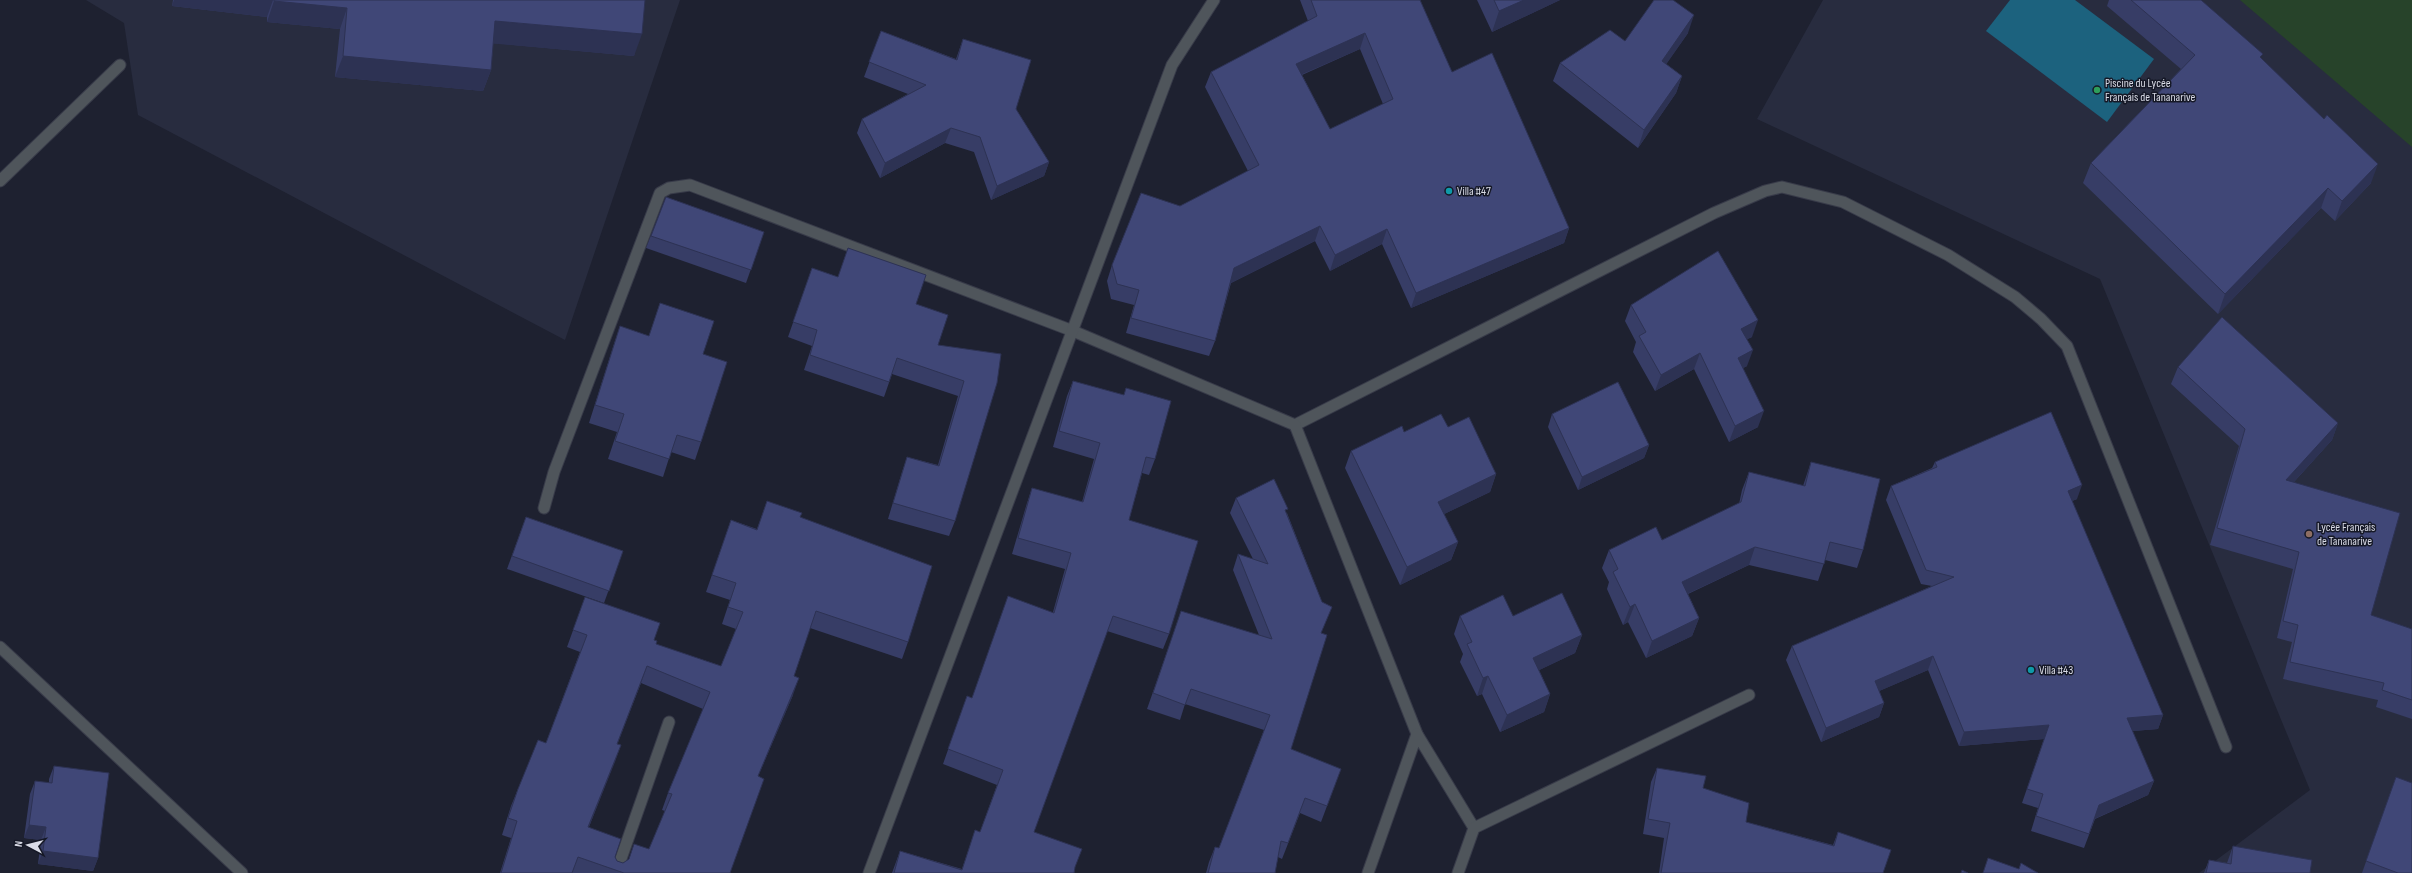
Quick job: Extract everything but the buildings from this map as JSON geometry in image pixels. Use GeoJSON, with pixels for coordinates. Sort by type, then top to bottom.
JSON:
{"type":"FeatureCollection","features":[{"type":"Feature","properties":{"kind":"street"},"geometry":{"type":"LineString","coordinates":[[869,873],[1172,65],[1214,0]]}},
{"type":"Feature","properties":{"kind":"street"},"geometry":{"type":"LineString","coordinates":[[0,181],[120,65]]}},
{"type":"Feature","properties":{"kind":"street"},"geometry":{"type":"LineString","coordinates":[[544,508],[554,472],[660,193],[669,188],[690,185],[699,188],[1073,331],[1295,425],[1417,734],[1474,828]]}},
{"type":"Feature","properties":{"kind":"street"},"geometry":{"type":"LineString","coordinates":[[1295,425],[1714,213],[1765,191],[1782,187],[1843,202],[1948,255],[2015,297],[2041,318],[2067,346],[2226,747]]}},
{"type":"Feature","properties":{"kind":"street"},"geometry":{"type":"LineString","coordinates":[[0,647],[242,873]]}},
{"type":"Feature","properties":{"kind":"street"},"geometry":{"type":"LineString","coordinates":[[1458,873],[1474,828],[1749,695]]}},
{"type":"Feature","properties":{"kind":"street"},"geometry":{"type":"LineString","coordinates":[[616,873],[669,722]]}},
{"type":"Feature","properties":{"kind":"street"},"geometry":{"type":"LineString","coordinates":[[1368,873],[1417,734]]}},
{"type":"Feature","properties":{"kind":"shaded area"},"geometry":{"type":"Polygon","coordinates":[[[86,0],[680,0],[565,340],[138,115],[124,23],[86,0]]]}},
{"type":"Feature","properties":{"kind":"shaded area","name":"Lycée Français de Tananarive"},"geometry":{"type":"Polygon","coordinates":[[[1823,0],[2412,0],[2412,873],[2199,873],[2310,790],[2100,279],[1757,119],[1823,0]]]}},
{"type":"Feature","properties":{"kind":"green space"},"geometry":{"type":"Polygon","coordinates":[[[2240,0],[2412,0],[2412,147],[2240,0]]]}},
{"type":"Feature","properties":{"kind":"water","name":"Piscine du Lycée Français de Tananarive"},"geometry":{"type":"Polygon","coordinates":[[[2010,0],[2075,0],[2154,59],[2107,122],[1986,31],[2010,0]]]}},
{"type":"Feature","properties":{"kind":"place","name":"Piscine du Lycée Français de Tananarive"},"geometry":{"type":"Point","coordinates":[2097,90]}},
{"type":"Feature","properties":{"kind":"place","name":"Villa #47"},"geometry":{"type":"Point","coordinates":[1449,191]}},
{"type":"Feature","properties":{"kind":"place","name":"Lycée Français de Tananarive"},"geometry":{"type":"Point","coordinates":[2309,534]}},
{"type":"Feature","properties":{"kind":"place","name":"Villa #43"},"geometry":{"type":"Point","coordinates":[2031,670]}}]}
